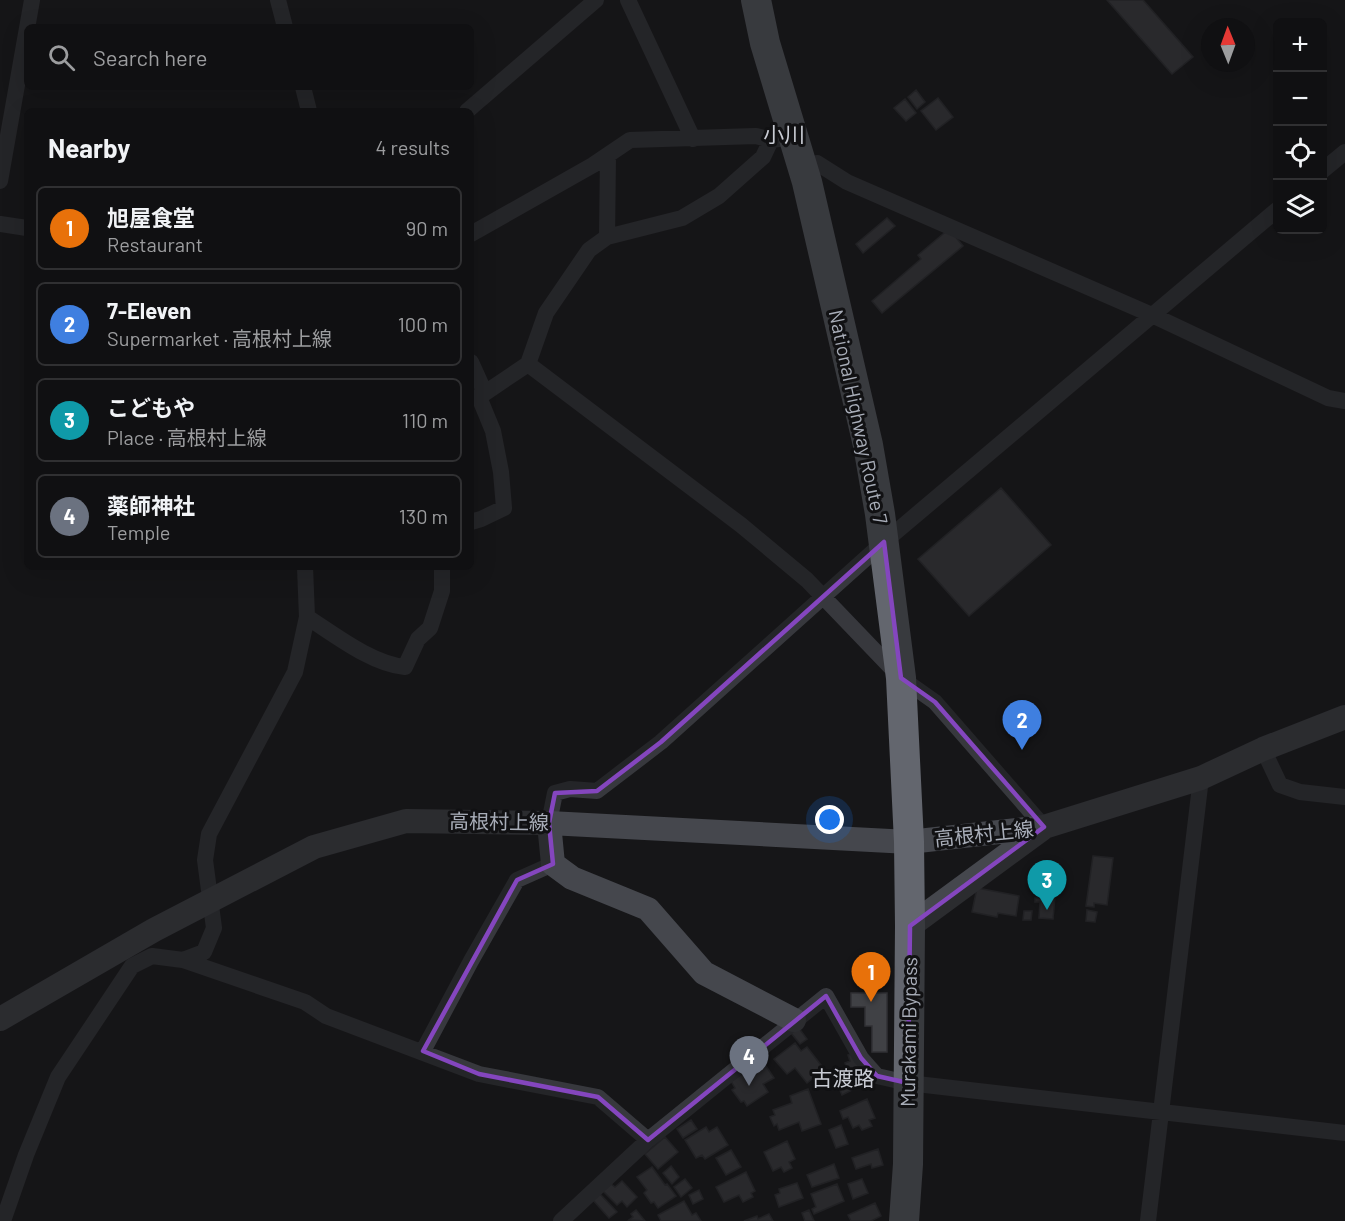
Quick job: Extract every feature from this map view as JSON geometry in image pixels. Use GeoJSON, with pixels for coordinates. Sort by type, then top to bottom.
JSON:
{"type":"FeatureCollection","features":[{"type":"Feature","properties":{"kind":"highway","name":"National Highway Route 7"},"geometry":{"type":"LineString","coordinates":[[756,0],[782,138],[801,166],[807,182],[868,445],[884,542],[901,678],[909,842]]}},
{"type":"Feature","properties":{"kind":"highway","name":"Murakami Bypass"},"geometry":{"type":"LineString","coordinates":[[904,1221],[908,1164],[909,842]]}},
{"type":"Feature","properties":{"kind":"main road","name":"高根村上線"},"geometry":{"type":"LineString","coordinates":[[0,1019],[154,930],[314,847],[406,821],[549,823],[909,842],[1044,827],[1201,778],[1263,749],[1345,717]]}},
{"type":"Feature","properties":{"kind":"main road"},"geometry":{"type":"LineString","coordinates":[[549,823],[553,864],[572,878],[648,909],[704,973],[794,1020]]}},
{"type":"Feature","properties":{"kind":"main road","name":"高根村上線"},"geometry":{"type":"LineString","coordinates":[[910,926],[1044,827]]}},
{"type":"Feature","properties":{"kind":"street"},"geometry":{"type":"LineString","coordinates":[[28,24],[32,0]]}},
{"type":"Feature","properties":{"kind":"street"},"geometry":{"type":"LineString","coordinates":[[278,0],[284,24]]}},
{"type":"Feature","properties":{"kind":"street"},"geometry":{"type":"LineString","coordinates":[[470,108],[596,0]]}},
{"type":"Feature","properties":{"kind":"street"},"geometry":{"type":"LineString","coordinates":[[628,0],[693,139]]}},
{"type":"Feature","properties":{"kind":"street"},"geometry":{"type":"LineString","coordinates":[[0,181],[24,45]]}},
{"type":"Feature","properties":{"kind":"street"},"geometry":{"type":"LineString","coordinates":[[304,90],[308,108]]}},
{"type":"Feature","properties":{"kind":"street"},"geometry":{"type":"LineString","coordinates":[[474,232],[538,198],[630,140],[756,136],[782,138]]}},
{"type":"Feature","properties":{"kind":"street"},"geometry":{"type":"LineString","coordinates":[[478,396],[528,364],[546,314],[589,250],[607,237],[682,218],[719,196],[782,138]]}},
{"type":"Feature","properties":{"kind":"street"},"geometry":{"type":"LineString","coordinates":[[1327,168],[1345,152]]}},
{"type":"Feature","properties":{"kind":"street"},"geometry":{"type":"LineString","coordinates":[[607,237],[608,155]]}},
{"type":"Feature","properties":{"kind":"street"},"geometry":{"type":"LineString","coordinates":[[801,166],[817,163],[847,182],[1152,315],[1328,398],[1345,401]]}},
{"type":"Feature","properties":{"kind":"street"},"geometry":{"type":"LineString","coordinates":[[549,823],[555,793],[570,789],[597,791],[661,742],[884,542],[1273,214]]}},
{"type":"Feature","properties":{"kind":"street"},"geometry":{"type":"LineString","coordinates":[[0,224],[24,228]]}},
{"type":"Feature","properties":{"kind":"street"},"geometry":{"type":"LineString","coordinates":[[528,364],[741,525],[824,596],[901,678],[935,702],[1044,827]]}},
{"type":"Feature","properties":{"kind":"street"},"geometry":{"type":"LineString","coordinates":[[474,377],[478,396],[493,431],[501,472],[504,508],[474,521]]}},
{"type":"Feature","properties":{"kind":"street"},"geometry":{"type":"LineString","coordinates":[[183,960],[204,952],[214,928],[205,860],[209,834],[295,672],[307,617],[305,570]]}},
{"type":"Feature","properties":{"kind":"street"},"geometry":{"type":"LineString","coordinates":[[307,617],[390,666],[405,667],[418,639],[430,628],[442,591],[442,570]]}},
{"type":"Feature","properties":{"kind":"street"},"geometry":{"type":"LineString","coordinates":[[1263,749],[1280,785],[1300,792],[1345,797]]}},
{"type":"Feature","properties":{"kind":"street"},"geometry":{"type":"LineString","coordinates":[[1148,1221],[1201,778]]}},
{"type":"Feature","properties":{"kind":"street"},"geometry":{"type":"LineString","coordinates":[[423,1051],[518,880],[553,864]]}},
{"type":"Feature","properties":{"kind":"street"},"geometry":{"type":"LineString","coordinates":[[3,1221],[26,1155],[58,1077],[132,966],[152,956],[183,960],[305,1002],[326,1016],[479,1074],[598,1097],[648,1140]]}},
{"type":"Feature","properties":{"kind":"street"},"geometry":{"type":"LineString","coordinates":[[561,1221],[648,1140],[826,996],[861,1058],[877,1076],[908,1083],[1345,1133]]}},
{"type":"Feature","properties":{"kind":"highlighted area"},"geometry":{"type":"Polygon","coordinates":[[[884,542],[901,678],[935,702],[1044,827],[910,926],[908,1083],[877,1076],[861,1058],[826,996],[648,1140],[598,1097],[479,1074],[423,1051],[517,880],[553,864],[549,823],[555,793],[597,791],[661,742],[884,542]]]}},
{"type":"Feature","properties":{"kind":"building"},"geometry":{"type":"Polygon","coordinates":[[[1107,0],[1143,0],[1193,57],[1172,74],[1107,0]]]}},
{"type":"Feature","properties":{"kind":"building"},"geometry":{"type":"Polygon","coordinates":[[[916,90],[925,102],[917,109],[908,97],[916,90]]]}},
{"type":"Feature","properties":{"kind":"building"},"geometry":{"type":"Polygon","coordinates":[[[938,98],[953,117],[936,130],[921,111],[938,98]]]}},
{"type":"Feature","properties":{"kind":"building"},"geometry":{"type":"Polygon","coordinates":[[[905,99],[916,113],[906,121],[894,108],[905,99]]]}},
{"type":"Feature","properties":{"kind":"building"},"geometry":{"type":"Polygon","coordinates":[[[887,218],[895,226],[863,253],[856,244],[887,218]]]}},
{"type":"Feature","properties":{"kind":"building"},"geometry":{"type":"Polygon","coordinates":[[[949,229],[963,246],[882,313],[872,301],[921,259],[918,255],[949,229]]]}},
{"type":"Feature","properties":{"kind":"building"},"geometry":{"type":"Polygon","coordinates":[[[1001,488],[1051,545],[969,616],[918,559],[1001,488]]]}},
{"type":"Feature","properties":{"kind":"building"},"geometry":{"type":"Polygon","coordinates":[[[1093,856],[1113,858],[1107,905],[1094,903],[1094,907],[1086,906],[1093,856]]]}},
{"type":"Feature","properties":{"kind":"building"},"geometry":{"type":"Polygon","coordinates":[[[977,888],[1019,896],[1016,916],[998,913],[997,917],[972,912],[977,888]]]}},
{"type":"Feature","properties":{"kind":"building"},"geometry":{"type":"Polygon","coordinates":[[[1041,895],[1055,896],[1053,919],[1039,918],[1040,902],[1035,902],[1035,898],[1041,898],[1041,895]]]}},
{"type":"Feature","properties":{"kind":"building"},"geometry":{"type":"Polygon","coordinates":[[[1087,910],[1097,912],[1095,922],[1086,921],[1087,910]]]}},
{"type":"Feature","properties":{"kind":"building"},"geometry":{"type":"Polygon","coordinates":[[[1024,911],[1032,911],[1031,920],[1023,920],[1024,911]]]}},
{"type":"Feature","properties":{"kind":"building"},"geometry":{"type":"Polygon","coordinates":[[[851,993],[887,993],[887,1052],[872,1052],[872,1026],[865,1026],[865,1007],[851,1007],[851,993]]]}},
{"type":"Feature","properties":{"kind":"building"},"geometry":{"type":"Polygon","coordinates":[[[798,1027],[807,1039],[800,1044],[791,1033],[798,1027]]]}},
{"type":"Feature","properties":{"kind":"building"},"geometry":{"type":"Polygon","coordinates":[[[795,1043],[801,1051],[807,1047],[824,1069],[807,1083],[795,1068],[787,1074],[774,1059],[795,1043]]]}},
{"type":"Feature","properties":{"kind":"building"},"geometry":{"type":"Polygon","coordinates":[[[856,1053],[866,1083],[842,1095],[837,1083],[850,1078],[845,1063],[850,1061],[848,1055],[856,1053]]]}},
{"type":"Feature","properties":{"kind":"building"},"geometry":{"type":"Polygon","coordinates":[[[766,1066],[774,1078],[763,1084],[768,1092],[747,1106],[732,1090],[735,1088],[731,1081],[750,1069],[754,1074],[766,1066]]]}},
{"type":"Feature","properties":{"kind":"building"},"geometry":{"type":"Polygon","coordinates":[[[808,1089],[821,1124],[802,1131],[799,1122],[779,1130],[777,1124],[774,1126],[770,1117],[775,1115],[773,1110],[792,1103],[790,1096],[808,1089]]]}},
{"type":"Feature","properties":{"kind":"building"},"geometry":{"type":"Polygon","coordinates":[[[867,1099],[875,1118],[869,1120],[872,1126],[862,1130],[859,1125],[853,1128],[848,1117],[843,1119],[840,1111],[867,1099]]]}},
{"type":"Feature","properties":{"kind":"building"},"geometry":{"type":"Polygon","coordinates":[[[691,1120],[697,1129],[683,1138],[677,1129],[691,1120]]]}},
{"type":"Feature","properties":{"kind":"building"},"geometry":{"type":"Polygon","coordinates":[[[841,1125],[848,1144],[836,1148],[829,1130],[841,1125]]]}},
{"type":"Feature","properties":{"kind":"building"},"geometry":{"type":"Polygon","coordinates":[[[706,1127],[709,1132],[717,1127],[728,1145],[705,1159],[702,1155],[696,1158],[685,1140],[706,1127]]]}},
{"type":"Feature","properties":{"kind":"building"},"geometry":{"type":"Polygon","coordinates":[[[665,1137],[678,1152],[658,1169],[645,1154],[665,1137]]]}},
{"type":"Feature","properties":{"kind":"building"},"geometry":{"type":"Polygon","coordinates":[[[787,1141],[795,1159],[789,1162],[792,1168],[784,1172],[781,1167],[773,1171],[764,1152],[787,1141]]]}},
{"type":"Feature","properties":{"kind":"building"},"geometry":{"type":"Polygon","coordinates":[[[878,1149],[883,1165],[872,1168],[871,1164],[856,1169],[852,1158],[878,1149]]]}},
{"type":"Feature","properties":{"kind":"building"},"geometry":{"type":"Polygon","coordinates":[[[731,1150],[741,1167],[726,1175],[716,1158],[731,1150]]]}},
{"type":"Feature","properties":{"kind":"building"},"geometry":{"type":"Polygon","coordinates":[[[834,1164],[839,1178],[812,1187],[807,1175],[834,1164]]]}},
{"type":"Feature","properties":{"kind":"building"},"geometry":{"type":"Polygon","coordinates":[[[671,1166],[679,1177],[672,1184],[663,1173],[671,1166]]]}},
{"type":"Feature","properties":{"kind":"building"},"geometry":{"type":"Polygon","coordinates":[[[652,1167],[676,1196],[658,1208],[644,1193],[647,1190],[637,1177],[652,1167]]]}},
{"type":"Feature","properties":{"kind":"building"},"geometry":{"type":"Polygon","coordinates":[[[746,1172],[755,1191],[751,1193],[753,1197],[743,1202],[739,1195],[724,1202],[716,1187],[746,1172]]]}},
{"type":"Feature","properties":{"kind":"building"},"geometry":{"type":"Polygon","coordinates":[[[685,1179],[692,1188],[681,1197],[674,1187],[685,1179]]]}},
{"type":"Feature","properties":{"kind":"building"},"geometry":{"type":"Polygon","coordinates":[[[862,1179],[868,1193],[853,1199],[848,1184],[862,1179]]]}},
{"type":"Feature","properties":{"kind":"building"},"geometry":{"type":"Polygon","coordinates":[[[622,1181],[637,1197],[627,1207],[622,1201],[617,1205],[603,1191],[611,1184],[615,1187],[622,1181]]]}},
{"type":"Feature","properties":{"kind":"building"},"geometry":{"type":"Polygon","coordinates":[[[797,1183],[803,1198],[779,1207],[775,1195],[780,1193],[779,1189],[797,1183]]]}},
{"type":"Feature","properties":{"kind":"building"},"geometry":{"type":"Polygon","coordinates":[[[837,1184],[844,1201],[814,1214],[812,1209],[816,1207],[811,1194],[837,1184]]]}},
{"type":"Feature","properties":{"kind":"building"},"geometry":{"type":"Polygon","coordinates":[[[699,1190],[703,1199],[693,1204],[689,1195],[699,1190]]]}},
{"type":"Feature","properties":{"kind":"building"},"geometry":{"type":"Polygon","coordinates":[[[600,1194],[617,1212],[609,1218],[593,1200],[600,1194]]]}},
{"type":"Feature","properties":{"kind":"building"},"geometry":{"type":"Polygon","coordinates":[[[684,1201],[692,1215],[696,1213],[701,1221],[661,1221],[658,1215],[684,1201]]]}},
{"type":"Feature","properties":{"kind":"building"},"geometry":{"type":"Polygon","coordinates":[[[875,1203],[881,1216],[871,1221],[851,1221],[848,1215],[875,1203]]]}},
{"type":"Feature","properties":{"kind":"building"},"geometry":{"type":"Polygon","coordinates":[[[636,1210],[645,1221],[629,1220],[633,1217],[631,1214],[636,1210]]]}},
{"type":"Feature","properties":{"kind":"building"},"geometry":{"type":"Polygon","coordinates":[[[809,1210],[814,1221],[805,1221],[802,1213],[809,1210]]]}},
{"type":"Feature","properties":{"kind":"building"},"geometry":{"type":"Polygon","coordinates":[[[769,1214],[773,1221],[744,1221],[757,1216],[758,1219],[769,1214]]]}},
{"type":"Feature","properties":{"kind":"place","name":"7-Eleven"},"geometry":{"type":"Point","coordinates":[1022,750]}},
{"type":"Feature","properties":{"kind":"place","name":"こどもや"},"geometry":{"type":"Point","coordinates":[1047,910]}},
{"type":"Feature","properties":{"kind":"place","name":"旭屋食堂"},"geometry":{"type":"Point","coordinates":[871,1002]}},
{"type":"Feature","properties":{"kind":"place","name":"薬師神社"},"geometry":{"type":"Point","coordinates":[749,1086]}},
{"type":"Feature","properties":{"kind":"district","name":"小川"},"geometry":{"type":"Point","coordinates":[784,135]}},
{"type":"Feature","properties":{"kind":"district","name":"古渡路"},"geometry":{"type":"Point","coordinates":[843,1079]}}]}
